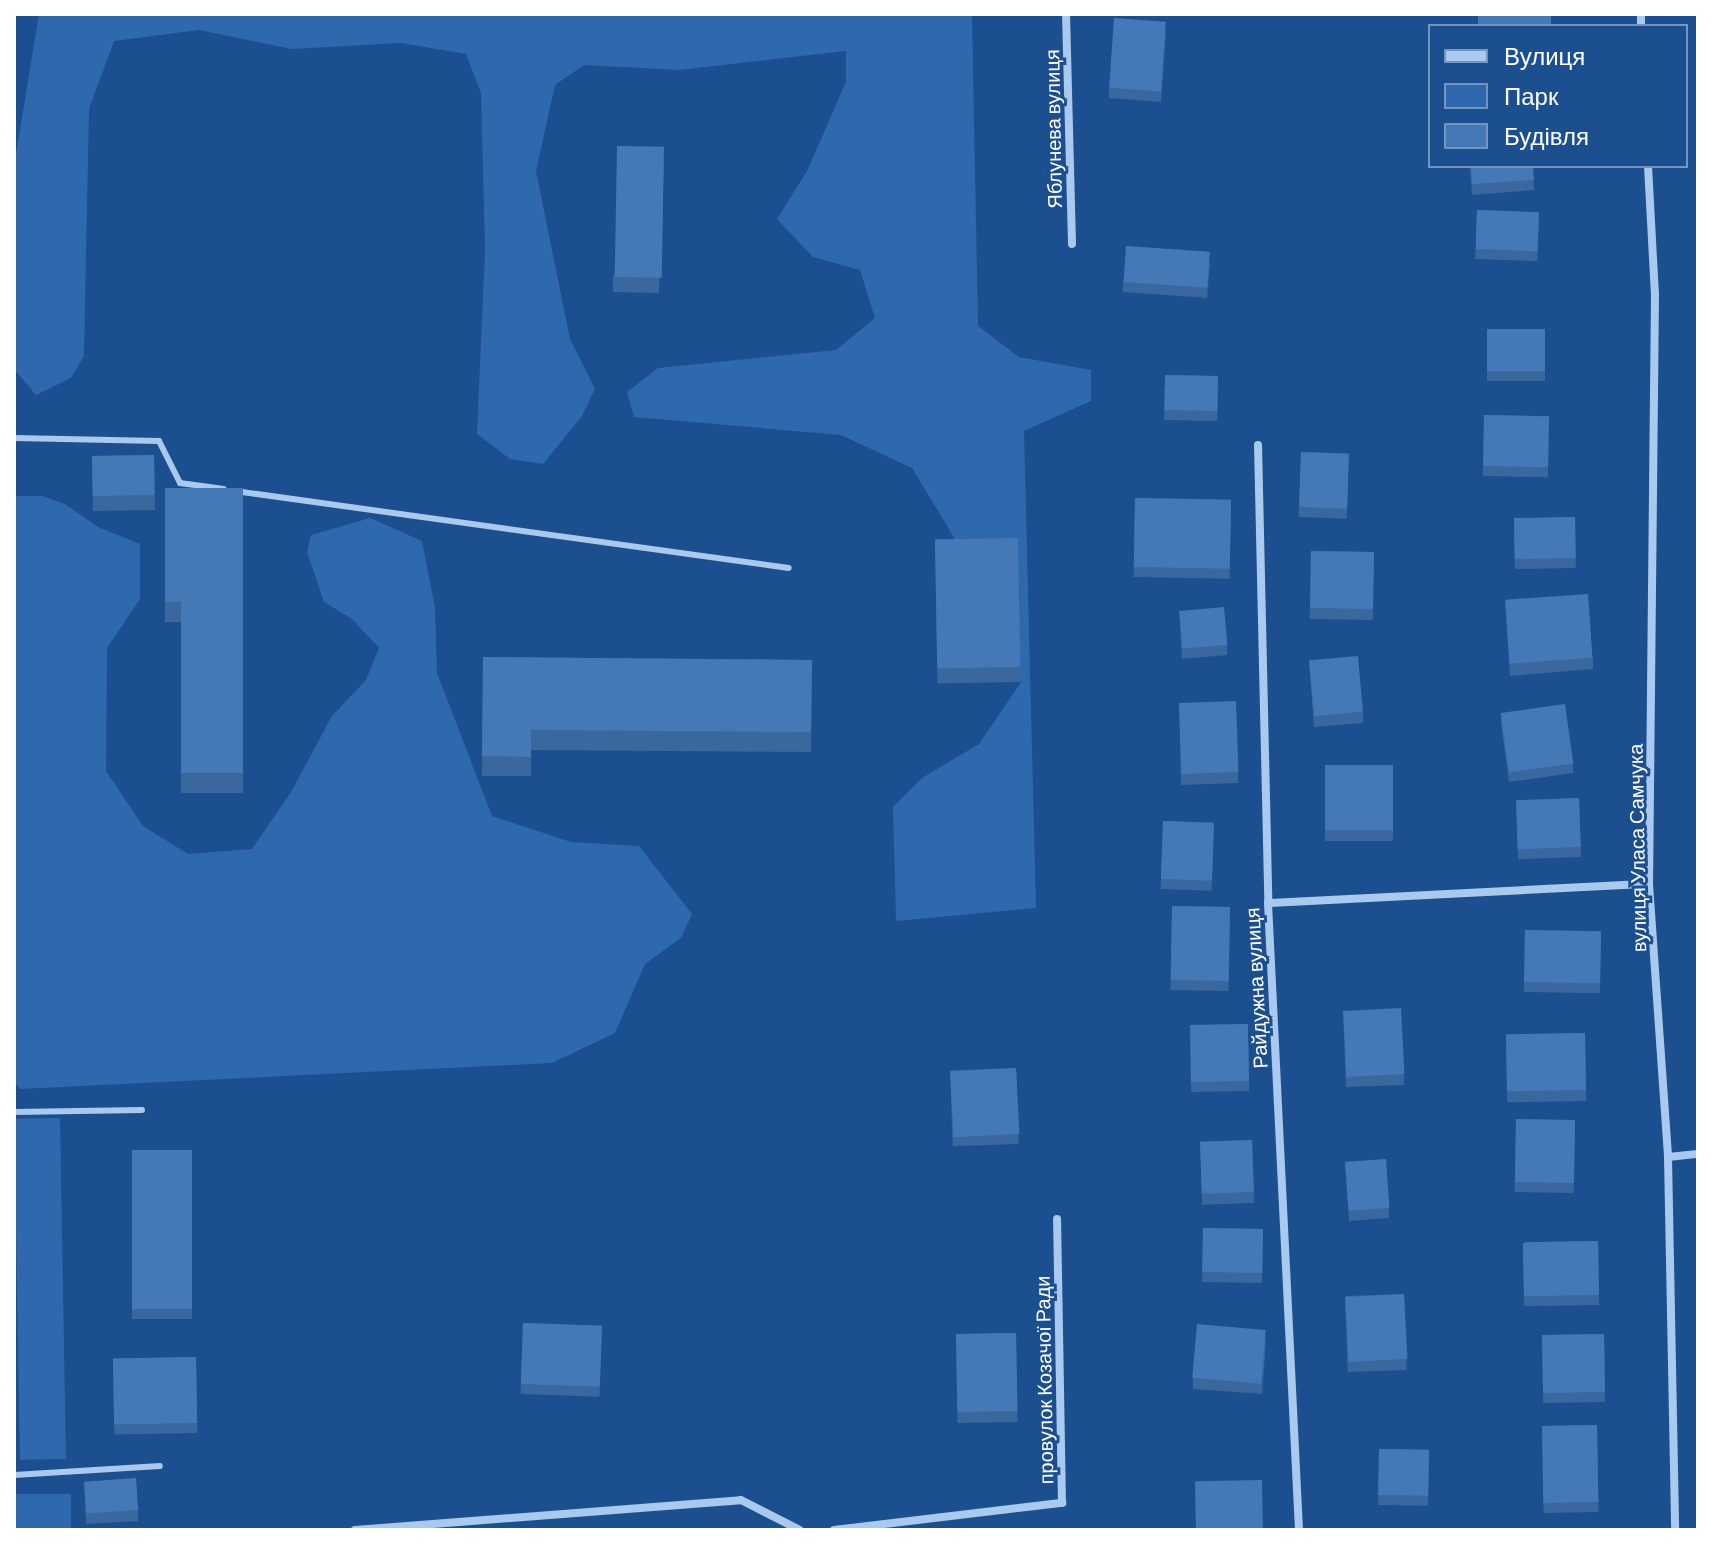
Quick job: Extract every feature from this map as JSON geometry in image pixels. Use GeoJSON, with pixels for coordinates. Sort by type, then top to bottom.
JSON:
{"type":"FeatureCollection","features":[{"type":"Feature","properties":{"kind":"street","name":"Яблунева вулиця"},"geometry":{"type":"LineString","coordinates":[[1066,14],[1072,244]]}},
{"type":"Feature","properties":{"kind":"street","name":"вулиця Уласа Самчука"},"geometry":{"type":"LineString","coordinates":[[1648,168],[1655,294],[1649,884],[1668,1157],[1675,1530]]}},
{"type":"Feature","properties":{"kind":"street","name":"Райдужна вулиця"},"geometry":{"type":"LineString","coordinates":[[1258,445],[1268,903],[1299,1530]]}},
{"type":"Feature","properties":{"kind":"street"},"geometry":{"type":"LineString","coordinates":[[1268,903],[1649,884]]}},
{"type":"Feature","properties":{"kind":"street"},"geometry":{"type":"LineString","coordinates":[[1668,1157],[1698,1154]]}},
{"type":"Feature","properties":{"kind":"street","name":"провулок Козачої Ради"},"geometry":{"type":"LineString","coordinates":[[834,1530],[1062,1503],[1057,1219]]}},
{"type":"Feature","properties":{"kind":"street"},"geometry":{"type":"LineString","coordinates":[[355,1530],[741,1500],[800,1530]]}},
{"type":"Feature","properties":{"kind":"lane"},"geometry":{"type":"LineString","coordinates":[[14,438],[159,441],[180,483],[789,568]]}},
{"type":"Feature","properties":{"kind":"lane"},"geometry":{"type":"LineString","coordinates":[[14,1112],[142,1110]]}},
{"type":"Feature","properties":{"kind":"lane"},"geometry":{"type":"LineString","coordinates":[[14,1475],[160,1466]]}},
{"type":"Feature","properties":{"kind":"green space"},"geometry":{"type":"Polygon","coordinates":[[[39,14],[972,14],[978,326],[1019,357],[1091,370],[1091,401],[1024,431],[1036,908],[896,921],[893,807],[922,778],[979,744],[1021,682],[964,554],[912,468],[841,435],[634,417],[627,392],[658,368],[836,350],[875,318],[860,270],[813,257],[777,219],[807,171],[846,82],[846,51],[679,70],[584,65],[555,85],[536,171],[570,339],[595,389],[582,416],[543,464],[510,459],[477,434],[485,249],[481,93],[466,54],[401,43],[292,49],[199,30],[114,41],[89,109],[84,356],[71,378],[36,395],[14,369],[14,166],[39,14]]]}},
{"type":"Feature","properties":{"kind":"green space"},"geometry":{"type":"Polygon","coordinates":[[[14,496],[42,496],[65,504],[98,527],[140,544],[140,599],[107,648],[106,771],[143,826],[188,854],[252,849],[291,792],[332,716],[366,680],[379,648],[352,619],[324,602],[307,552],[311,535],[370,518],[422,541],[435,608],[437,673],[492,816],[571,842],[639,846],[692,914],[681,938],[645,964],[615,1033],[552,1063],[20,1089],[14,1082],[14,496]]]}},
{"type":"Feature","properties":{"kind":"green space"},"geometry":{"type":"Polygon","coordinates":[[[60,1118],[66,1459],[20,1460],[14,1119],[60,1118]]]}},
{"type":"Feature","properties":{"kind":"green space"},"geometry":{"type":"Polygon","coordinates":[[[14,1494],[71,1494],[71,1530],[14,1530],[14,1494]]]}},
{"type":"Feature","properties":{"kind":"building"},"geometry":{"type":"Polygon","coordinates":[[[1478,14],[1551,14],[1551,24],[1478,24],[1478,14]]]}},
{"type":"Feature","properties":{"kind":"building"},"geometry":{"type":"Polygon","coordinates":[[[1114,18],[1166,22],[1161,91],[1109,88],[1114,18]]]}},
{"type":"Feature","properties":{"kind":"building"},"geometry":{"type":"Polygon","coordinates":[[[617,146],[664,147],[662,278],[615,277],[617,146]]]}},
{"type":"Feature","properties":{"kind":"building"},"geometry":{"type":"Polygon","coordinates":[[[1471,168],[1533,168],[1534,180],[1472,184],[1471,168]]]}},
{"type":"Feature","properties":{"kind":"building"},"geometry":{"type":"Polygon","coordinates":[[[1477,210],[1539,212],[1538,251],[1476,249],[1477,210]]]}},
{"type":"Feature","properties":{"kind":"building"},"geometry":{"type":"Polygon","coordinates":[[[1126,246],[1210,252],[1207,288],[1123,282],[1126,246]]]}},
{"type":"Feature","properties":{"kind":"building"},"geometry":{"type":"Polygon","coordinates":[[[1487,329],[1545,329],[1545,371],[1487,371],[1487,329]]]}},
{"type":"Feature","properties":{"kind":"building"},"geometry":{"type":"Polygon","coordinates":[[[1165,375],[1218,376],[1217,411],[1164,410],[1165,375]]]}},
{"type":"Feature","properties":{"kind":"building"},"geometry":{"type":"Polygon","coordinates":[[[1484,415],[1549,416],[1548,467],[1483,466],[1484,415]]]}},
{"type":"Feature","properties":{"kind":"building"},"geometry":{"type":"Polygon","coordinates":[[[1301,452],[1349,454],[1347,509],[1299,507],[1301,452]]]}},
{"type":"Feature","properties":{"kind":"building"},"geometry":{"type":"Polygon","coordinates":[[[154,455],[155,495],[93,496],[92,456],[154,455]]]}},
{"type":"Feature","properties":{"kind":"building"},"geometry":{"type":"Polygon","coordinates":[[[165,488],[243,488],[243,773],[181,773],[181,602],[165,602],[165,488]]]}},
{"type":"Feature","properties":{"kind":"building"},"geometry":{"type":"Polygon","coordinates":[[[1135,498],[1231,500],[1230,569],[1134,567],[1135,498]]]}},
{"type":"Feature","properties":{"kind":"building"},"geometry":{"type":"Polygon","coordinates":[[[1575,517],[1576,558],[1515,559],[1514,518],[1575,517]]]}},
{"type":"Feature","properties":{"kind":"building"},"geometry":{"type":"Polygon","coordinates":[[[1018,538],[1020,667],[937,668],[935,539],[1018,538]]]}},
{"type":"Feature","properties":{"kind":"building"},"geometry":{"type":"Polygon","coordinates":[[[1311,551],[1374,552],[1373,609],[1310,608],[1311,551]]]}},
{"type":"Feature","properties":{"kind":"building"},"geometry":{"type":"Polygon","coordinates":[[[1588,594],[1592,658],[1510,664],[1505,600],[1588,594]]]}},
{"type":"Feature","properties":{"kind":"building"},"geometry":{"type":"Polygon","coordinates":[[[1224,607],[1227,645],[1182,649],[1179,611],[1224,607]]]}},
{"type":"Feature","properties":{"kind":"building"},"geometry":{"type":"Polygon","coordinates":[[[1358,656],[1363,712],[1314,716],[1309,660],[1358,656]]]}},
{"type":"Feature","properties":{"kind":"building"},"geometry":{"type":"Polygon","coordinates":[[[483,657],[812,660],[811,732],[531,730],[531,757],[482,756],[483,657]]]}},
{"type":"Feature","properties":{"kind":"building"},"geometry":{"type":"Polygon","coordinates":[[[1236,701],[1238,772],[1182,774],[1179,703],[1236,701]]]}},
{"type":"Feature","properties":{"kind":"building"},"geometry":{"type":"Polygon","coordinates":[[[1565,704],[1573,763],[1509,772],[1501,713],[1565,704]]]}},
{"type":"Feature","properties":{"kind":"building"},"geometry":{"type":"Polygon","coordinates":[[[1325,765],[1393,765],[1393,830],[1325,830],[1325,765]]]}},
{"type":"Feature","properties":{"kind":"building"},"geometry":{"type":"Polygon","coordinates":[[[1579,798],[1581,847],[1518,849],[1516,800],[1579,798]]]}},
{"type":"Feature","properties":{"kind":"building"},"geometry":{"type":"Polygon","coordinates":[[[1163,821],[1214,823],[1212,881],[1161,879],[1163,821]]]}},
{"type":"Feature","properties":{"kind":"building"},"geometry":{"type":"Polygon","coordinates":[[[1172,906],[1230,907],[1229,981],[1171,980],[1172,906]]]}},
{"type":"Feature","properties":{"kind":"building"},"geometry":{"type":"Polygon","coordinates":[[[1525,930],[1601,931],[1600,983],[1524,982],[1525,930]]]}},
{"type":"Feature","properties":{"kind":"building"},"geometry":{"type":"Polygon","coordinates":[[[1401,1008],[1404,1074],[1347,1077],[1343,1011],[1401,1008]]]}},
{"type":"Feature","properties":{"kind":"building"},"geometry":{"type":"Polygon","coordinates":[[[1248,1024],[1249,1081],[1191,1082],[1190,1025],[1248,1024]]]}},
{"type":"Feature","properties":{"kind":"building"},"geometry":{"type":"Polygon","coordinates":[[[1585,1033],[1586,1090],[1507,1091],[1506,1034],[1585,1033]]]}},
{"type":"Feature","properties":{"kind":"building"},"geometry":{"type":"Polygon","coordinates":[[[1016,1068],[1019,1134],[954,1137],[950,1071],[1016,1068]]]}},
{"type":"Feature","properties":{"kind":"building"},"geometry":{"type":"Polygon","coordinates":[[[1516,1119],[1575,1120],[1574,1183],[1515,1182],[1516,1119]]]}},
{"type":"Feature","properties":{"kind":"building"},"geometry":{"type":"Polygon","coordinates":[[[1252,1140],[1254,1192],[1202,1194],[1200,1142],[1252,1140]]]}},
{"type":"Feature","properties":{"kind":"building"},"geometry":{"type":"Polygon","coordinates":[[[132,1150],[192,1150],[192,1309],[132,1309],[132,1150]]]}},
{"type":"Feature","properties":{"kind":"building"},"geometry":{"type":"Polygon","coordinates":[[[1386,1159],[1389,1208],[1349,1211],[1345,1162],[1386,1159]]]}},
{"type":"Feature","properties":{"kind":"building"},"geometry":{"type":"Polygon","coordinates":[[[1203,1228],[1263,1229],[1262,1273],[1202,1272],[1203,1228]]]}},
{"type":"Feature","properties":{"kind":"building"},"geometry":{"type":"Polygon","coordinates":[[[1598,1241],[1599,1295],[1524,1296],[1523,1242],[1598,1241]]]}},
{"type":"Feature","properties":{"kind":"building"},"geometry":{"type":"Polygon","coordinates":[[[1404,1294],[1407,1359],[1348,1362],[1345,1297],[1404,1294]]]}},
{"type":"Feature","properties":{"kind":"building"},"geometry":{"type":"Polygon","coordinates":[[[523,1323],[602,1326],[600,1387],[521,1384],[523,1323]]]}},
{"type":"Feature","properties":{"kind":"building"},"geometry":{"type":"Polygon","coordinates":[[[1197,1324],[1266,1330],[1261,1384],[1192,1378],[1197,1324]]]}},
{"type":"Feature","properties":{"kind":"building"},"geometry":{"type":"Polygon","coordinates":[[[1016,1333],[1017,1411],[957,1412],[956,1334],[1016,1333]]]}},
{"type":"Feature","properties":{"kind":"building"},"geometry":{"type":"Polygon","coordinates":[[[1604,1334],[1605,1392],[1543,1393],[1542,1335],[1604,1334]]]}},
{"type":"Feature","properties":{"kind":"building"},"geometry":{"type":"Polygon","coordinates":[[[196,1357],[197,1423],[114,1424],[113,1358],[196,1357]]]}},
{"type":"Feature","properties":{"kind":"building"},"geometry":{"type":"Polygon","coordinates":[[[1597,1425],[1598,1502],[1543,1503],[1542,1426],[1597,1425]]]}},
{"type":"Feature","properties":{"kind":"building"},"geometry":{"type":"Polygon","coordinates":[[[1379,1449],[1429,1450],[1428,1496],[1378,1495],[1379,1449]]]}},
{"type":"Feature","properties":{"kind":"building"},"geometry":{"type":"Polygon","coordinates":[[[136,1478],[138,1510],[86,1514],[84,1482],[136,1478]]]}},
{"type":"Feature","properties":{"kind":"building"},"geometry":{"type":"Polygon","coordinates":[[[1262,1480],[1263,1530],[1196,1530],[1195,1481],[1262,1480]]]}}]}
